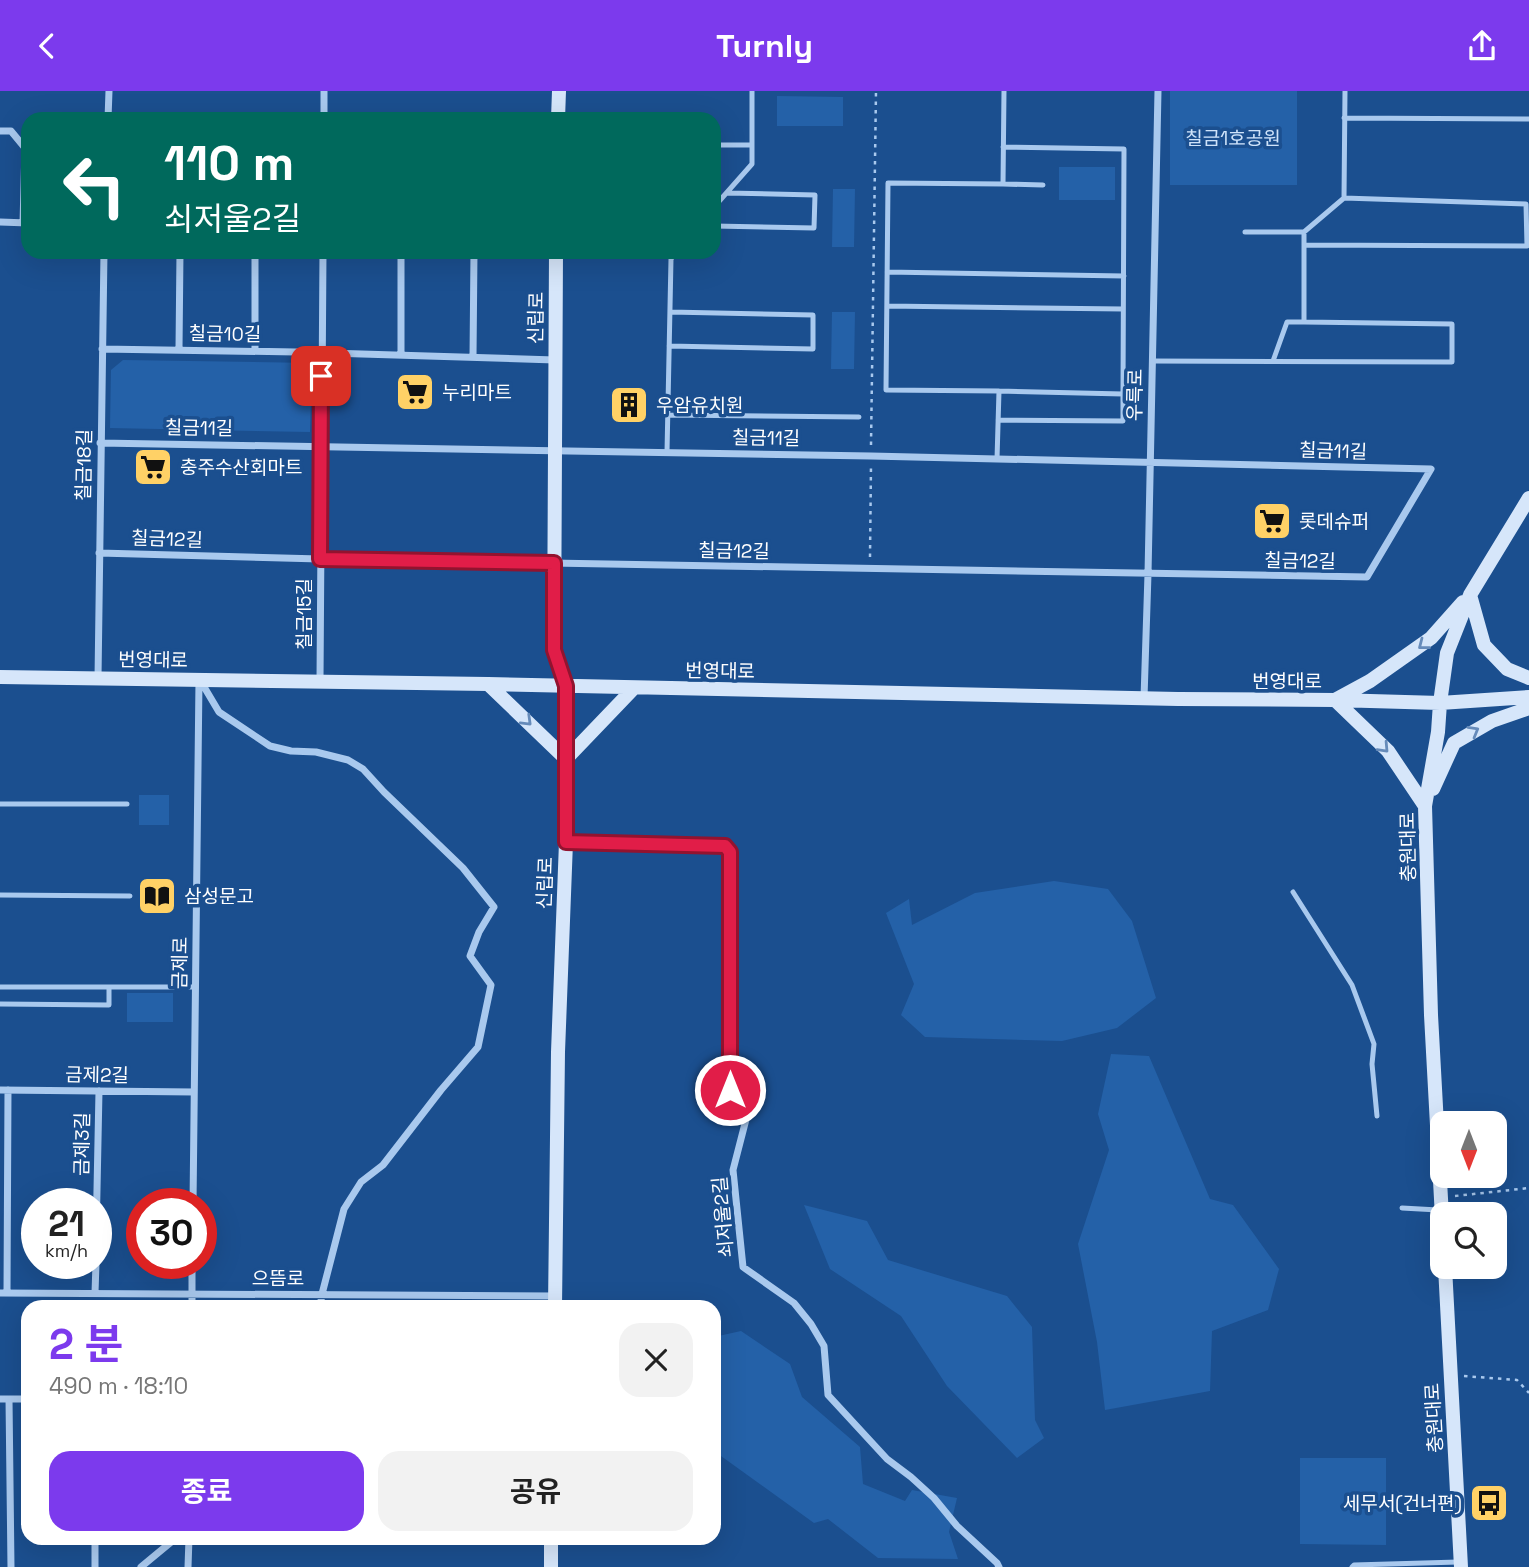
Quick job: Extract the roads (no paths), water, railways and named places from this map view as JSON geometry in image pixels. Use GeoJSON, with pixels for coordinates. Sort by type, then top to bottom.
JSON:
{"type":"FeatureCollection","features":[{"type":"Feature","properties":{"kind":"street"},"geometry":{"type":"LineString","coordinates":[[108,112],[109,91]]}},
{"type":"Feature","properties":{"kind":"street"},"geometry":{"type":"LineString","coordinates":[[324,91],[324,112]]}},
{"type":"Feature","properties":{"kind":"street"},"geometry":{"type":"LineString","coordinates":[[558,112],[559,91]]}},
{"type":"Feature","properties":{"kind":"street","name":"우륵로"},"geometry":{"type":"LineString","coordinates":[[1144,699],[1158,91]]}},
{"type":"Feature","properties":{"kind":"street"},"geometry":{"type":"LineString","coordinates":[[0,131],[11,131],[21,143]]}},
{"type":"Feature","properties":{"kind":"street"},"geometry":{"type":"LineString","coordinates":[[0,222],[21,223]]}},
{"type":"Feature","properties":{"kind":"street","name":"칠금18길"},"geometry":{"type":"LineString","coordinates":[[98,678],[104,259]]}},
{"type":"Feature","properties":{"kind":"street"},"geometry":{"type":"LineString","coordinates":[[179,349],[180,259]]}},
{"type":"Feature","properties":{"kind":"street"},"geometry":{"type":"LineString","coordinates":[[255,259],[255,351]]}},
{"type":"Feature","properties":{"kind":"street","name":"칠금15길"},"geometry":{"type":"LineString","coordinates":[[320,681],[323,259]]}},
{"type":"Feature","properties":{"kind":"street"},"geometry":{"type":"LineString","coordinates":[[401,259],[401,355]]}},
{"type":"Feature","properties":{"kind":"street"},"geometry":{"type":"LineString","coordinates":[[473,357],[474,259]]}},
{"type":"Feature","properties":{"kind":"street","name":"신립로"},"geometry":{"type":"LineString","coordinates":[[555,1300],[558,1052],[566,842],[566,686],[554,650],[556,259]]}},
{"type":"Feature","properties":{"kind":"street","name":"칠금10길"},"geometry":{"type":"LineString","coordinates":[[102,349],[322,352],[555,360]]}},
{"type":"Feature","properties":{"kind":"street","name":"칠금11길"},"geometry":{"type":"LineString","coordinates":[[100,443],[1431,469],[1367,577]]}},
{"type":"Feature","properties":{"kind":"street","name":"충원대로"},"geometry":{"type":"LineString","coordinates":[[1441,1202],[1431,1015],[1425,806],[1438,732],[1447,653],[1469,595],[1529,498]]}},
{"type":"Feature","properties":{"kind":"street","name":"칠금12길"},"geometry":{"type":"LineString","coordinates":[[99,553],[1367,577]]}},
{"type":"Feature","properties":{"kind":"street"},"geometry":{"type":"LineString","coordinates":[[1469,595],[1484,645],[1507,669],[1529,678]]}},
{"type":"Feature","properties":{"kind":"street"},"geometry":{"type":"LineString","coordinates":[[1425,806],[1388,751],[1335,700],[1370,681],[1432,638],[1469,595]]}},
{"type":"Feature","properties":{"kind":"street","name":"번영대로"},"geometry":{"type":"LineString","coordinates":[[0,677],[1440,703],[1529,697]]}},
{"type":"Feature","properties":{"kind":"street"},"geometry":{"type":"LineString","coordinates":[[199,680],[219,712],[270,745],[291,751],[316,752],[348,761],[363,769],[463,868],[494,907],[479,932],[470,956],[491,985],[478,1047],[383,1165],[361,1182],[344,1209],[321,1300]]}},
{"type":"Feature","properties":{"kind":"street","name":"금제로"},"geometry":{"type":"LineString","coordinates":[[193,1188],[199,680]]}},
{"type":"Feature","properties":{"kind":"street"},"geometry":{"type":"LineString","coordinates":[[488,684],[566,758],[634,688]]}},
{"type":"Feature","properties":{"kind":"street"},"geometry":{"type":"LineString","coordinates":[[1425,806],[1454,743],[1492,722],[1529,708]]}},
{"type":"Feature","properties":{"kind":"street","name":"쇠저울2길"},"geometry":{"type":"LineString","coordinates":[[566,842],[725,846],[730,852],[730,1090],[750,1104],[733,1170],[743,1266],[794,1303],[811,1324],[824,1346],[828,1395],[887,1459],[934,1498],[957,1526],[999,1567]]}},
{"type":"Feature","properties":{"kind":"street"},"geometry":{"type":"LineString","coordinates":[[4,1090],[4,1293]]}},
{"type":"Feature","properties":{"kind":"street","name":"금제2길"},"geometry":{"type":"LineString","coordinates":[[4,1090],[194,1092]]}},
{"type":"Feature","properties":{"kind":"street","name":"금제3길"},"geometry":{"type":"LineString","coordinates":[[97,1188],[99,1091]]}},
{"type":"Feature","properties":{"kind":"street"},"geometry":{"type":"LineString","coordinates":[[95,1279],[95,1293]]}},
{"type":"Feature","properties":{"kind":"street"},"geometry":{"type":"LineString","coordinates":[[192,1279],[192,1300]]}},
{"type":"Feature","properties":{"kind":"street","name":"충원대로"},"geometry":{"type":"LineString","coordinates":[[1445,1279],[1461,1565]]}},
{"type":"Feature","properties":{"kind":"street","name":"으뜸로"},"geometry":{"type":"LineString","coordinates":[[4,1293],[322,1294],[522,1300]]}},
{"type":"Feature","properties":{"kind":"street"},"geometry":{"type":"LineString","coordinates":[[4,1399],[11,1567]]}},
{"type":"Feature","properties":{"kind":"street"},"geometry":{"type":"LineString","coordinates":[[95,1545],[95,1567]]}},
{"type":"Feature","properties":{"kind":"street"},"geometry":{"type":"LineString","coordinates":[[141,1567],[168,1545]]}},
{"type":"Feature","properties":{"kind":"street"},"geometry":{"type":"LineString","coordinates":[[188,1567],[189,1545]]}},
{"type":"Feature","properties":{"kind":"street"},"geometry":{"type":"LineString","coordinates":[[551,1545],[551,1567]]}},
{"type":"Feature","properties":{"kind":"lane"},"geometry":{"type":"LineString","coordinates":[[721,199],[752,164],[752,91]]}},
{"type":"Feature","properties":{"kind":"lane"},"geometry":{"type":"LineString","coordinates":[[1003,184],[1004,91]]}},
{"type":"Feature","properties":{"kind":"lane"},"geometry":{"type":"LineString","coordinates":[[1343,198],[1345,91]]}},
{"type":"Feature","properties":{"kind":"lane"},"geometry":{"type":"LineString","coordinates":[[1344,118],[1529,119]]}},
{"type":"Feature","properties":{"kind":"lane"},"geometry":{"type":"LineString","coordinates":[[721,145],[752,145]]}},
{"type":"Feature","properties":{"kind":"lane"},"geometry":{"type":"LineString","coordinates":[[998,420],[1123,421],[1124,149],[1003,147]]}},
{"type":"Feature","properties":{"kind":"lane"},"geometry":{"type":"LineString","coordinates":[[1043,185],[888,183],[886,390],[1123,394]]}},
{"type":"Feature","properties":{"kind":"lane"},"geometry":{"type":"LineString","coordinates":[[721,226],[814,228],[815,195],[727,193]]}},
{"type":"Feature","properties":{"kind":"lane"},"geometry":{"type":"LineString","coordinates":[[1245,232],[1304,232],[1343,198],[1526,204],[1527,246],[1304,245]]}},
{"type":"Feature","properties":{"kind":"lane"},"geometry":{"type":"LineString","coordinates":[[1304,232],[1304,322]]}},
{"type":"Feature","properties":{"kind":"lane"},"geometry":{"type":"LineString","coordinates":[[667,452],[672,259]]}},
{"type":"Feature","properties":{"kind":"lane"},"geometry":{"type":"LineString","coordinates":[[887,272],[1124,276]]}},
{"type":"Feature","properties":{"kind":"lane"},"geometry":{"type":"LineString","coordinates":[[887,306],[1124,309]]}},
{"type":"Feature","properties":{"kind":"lane"},"geometry":{"type":"LineString","coordinates":[[669,347],[813,349],[813,315],[670,312]]}},
{"type":"Feature","properties":{"kind":"lane"},"geometry":{"type":"LineString","coordinates":[[1152,361],[1452,362],[1452,324],[1287,322],[1273,361]]}},
{"type":"Feature","properties":{"kind":"lane"},"geometry":{"type":"LineString","coordinates":[[997,459],[999,391]]}},
{"type":"Feature","properties":{"kind":"lane"},"geometry":{"type":"LineString","coordinates":[[668,415],[859,417]]}},
{"type":"Feature","properties":{"kind":"lane"},"geometry":{"type":"LineString","coordinates":[[0,804],[127,804]]}},
{"type":"Feature","properties":{"kind":"lane"},"geometry":{"type":"LineString","coordinates":[[1293,892],[1352,985],[1374,1044],[1372,1064],[1377,1116]]}},
{"type":"Feature","properties":{"kind":"lane"},"geometry":{"type":"LineString","coordinates":[[0,895],[130,896]]}},
{"type":"Feature","properties":{"kind":"lane"},"geometry":{"type":"LineString","coordinates":[[0,986],[196,987]]}},
{"type":"Feature","properties":{"kind":"lane"},"geometry":{"type":"LineString","coordinates":[[0,1004],[109,1005],[109,987]]}},
{"type":"Feature","properties":{"kind":"lane"},"geometry":{"type":"LineString","coordinates":[[1402,1208],[1430,1208]]}},
{"type":"Feature","properties":{"kind":"lane"},"geometry":{"type":"LineString","coordinates":[[1352,1567],[1461,1565]]}},
{"type":"Feature","properties":{"kind":"place","name":"누리마트"},"geometry":{"type":"Point","coordinates":[415,392]}},
{"type":"Feature","properties":{"kind":"place","name":"우암유치원"},"geometry":{"type":"Point","coordinates":[629,405]}},
{"type":"Feature","properties":{"kind":"place","name":"충주수산회마트"},"geometry":{"type":"Point","coordinates":[153,467]}},
{"type":"Feature","properties":{"kind":"place","name":"롯데슈퍼"},"geometry":{"type":"Point","coordinates":[1272,521]}},
{"type":"Feature","properties":{"kind":"place","name":"삼성문고"},"geometry":{"type":"Point","coordinates":[157,896]}},
{"type":"Feature","properties":{"kind":"place","name":"세무서(건너편)"},"geometry":{"type":"Point","coordinates":[1489,1503]}},
{"type":"Feature","properties":{"kind":"park label","name":"칠금1호공원"},"geometry":{"type":"Point","coordinates":[1233,138]}}]}
